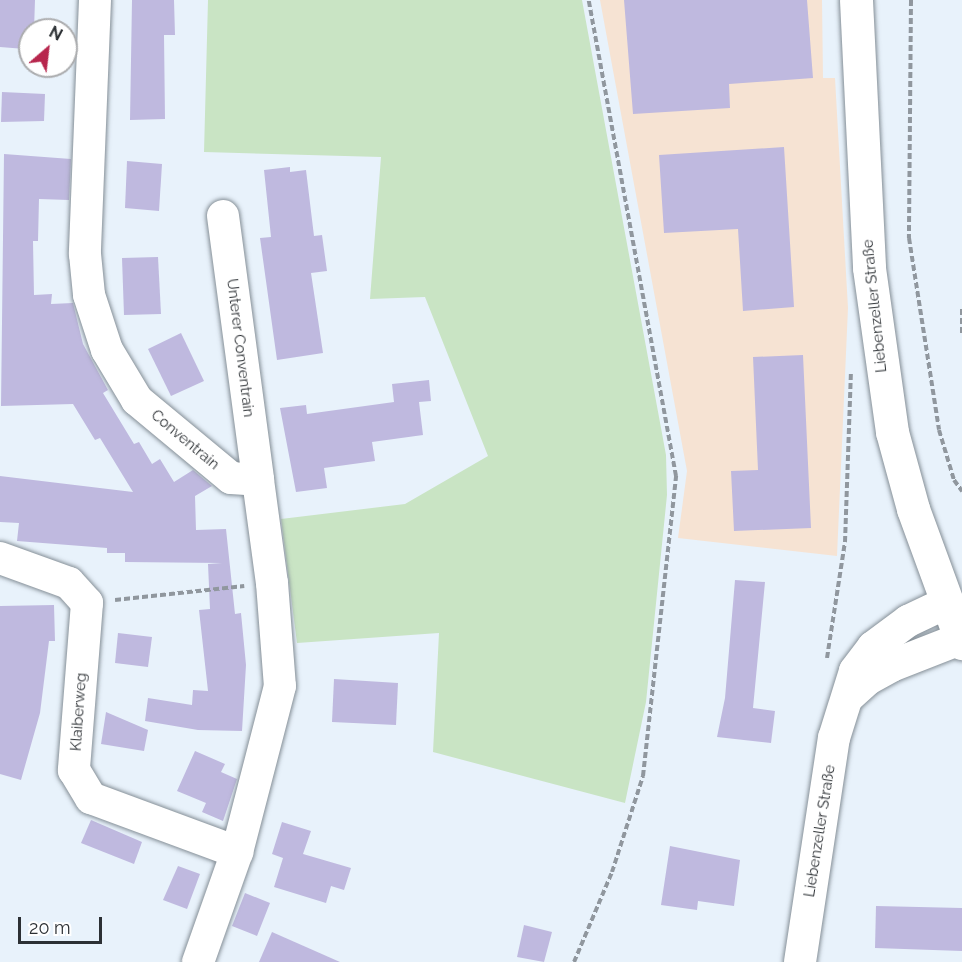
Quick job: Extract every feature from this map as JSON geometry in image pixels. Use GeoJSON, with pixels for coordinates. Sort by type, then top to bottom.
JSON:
{"type":"FeatureCollection","features":[{"type":"Feature","properties":{"kind":"main road","name":"Liebenzeller Straße"},"geometry":{"type":"LineString","coordinates":[[856,0],[874,324],[892,432],[946,603],[961,641]]}},
{"type":"Feature","properties":{"kind":"street","name":"Conventrain"},"geometry":{"type":"LineString","coordinates":[[95,0],[85,254],[89,295],[108,350],[137,400],[231,478],[258,480]]}},
{"type":"Feature","properties":{"kind":"street","name":"Unterer Conventrain"},"geometry":{"type":"LineString","coordinates":[[223,216],[258,480]]}},
{"type":"Feature","properties":{"kind":"street"},"geometry":{"type":"LineString","coordinates":[[198,962],[237,852],[280,686],[272,583],[258,480]]}},
{"type":"Feature","properties":{"kind":"street"},"geometry":{"type":"LineString","coordinates":[[0,558],[69,583],[87,603]]}},
{"type":"Feature","properties":{"kind":"street","name":"Klaiberweg"},"geometry":{"type":"LineString","coordinates":[[87,603],[74,770],[91,798],[237,852]]}},
{"type":"Feature","properties":{"kind":"street","name":"Liebenzeller Straße"},"geometry":{"type":"LineString","coordinates":[[800,962],[834,738],[844,700],[855,671],[873,647],[908,621],[946,603]]}},
{"type":"Feature","properties":{"kind":"street","name":"Liebenzeller Straße"},"geometry":{"type":"LineString","coordinates":[[844,700],[868,679],[891,666],[961,641]]}},
{"type":"Feature","properties":{"kind":"path"},"geometry":{"type":"LineString","coordinates":[[574,962],[612,872],[643,776],[676,477],[589,0]]}},
{"type":"Feature","properties":{"kind":"path"},"geometry":{"type":"LineString","coordinates":[[911,0],[909,238],[939,430],[954,480],[962,491]]}},
{"type":"Feature","properties":{"kind":"path"},"geometry":{"type":"LineString","coordinates":[[962,309],[962,333]]}},
{"type":"Feature","properties":{"kind":"path"},"geometry":{"type":"LineString","coordinates":[[825,670],[845,543],[851,363]]}},
{"type":"Feature","properties":{"kind":"path"},"geometry":{"type":"LineString","coordinates":[[87,603],[272,583]]}},
{"type":"Feature","properties":{"kind":"shaded area"},"geometry":{"type":"Polygon","coordinates":[[[600,0],[822,0],[823,78],[835,78],[848,308],[837,556],[678,538],[687,471],[600,0]]]}},
{"type":"Feature","properties":{"kind":"green space"},"geometry":{"type":"Polygon","coordinates":[[[208,0],[582,0],[666,455],[667,495],[646,702],[625,803],[433,752],[439,633],[297,643],[281,519],[405,504],[488,456],[425,297],[370,299],[381,157],[204,152],[208,0]]]}},
{"type":"Feature","properties":{"kind":"building"},"geometry":{"type":"Polygon","coordinates":[[[0,0],[35,0],[34,18],[18,18],[18,48],[0,47],[0,0]]]}},
{"type":"Feature","properties":{"kind":"building"},"geometry":{"type":"Polygon","coordinates":[[[132,0],[174,0],[175,35],[164,35],[165,119],[130,120],[132,0]]]}},
{"type":"Feature","properties":{"kind":"building"},"geometry":{"type":"Polygon","coordinates":[[[624,0],[807,0],[813,78],[729,84],[730,108],[633,114],[624,0]]]}},
{"type":"Feature","properties":{"kind":"building"},"geometry":{"type":"Polygon","coordinates":[[[2,92],[45,94],[44,121],[1,122],[2,92]]]}},
{"type":"Feature","properties":{"kind":"building"},"geometry":{"type":"Polygon","coordinates":[[[784,147],[794,307],[743,311],[738,229],[664,233],[659,155],[784,147]]]}},
{"type":"Feature","properties":{"kind":"building"},"geometry":{"type":"Polygon","coordinates":[[[4,154],[71,159],[69,200],[39,199],[38,241],[33,241],[34,295],[52,294],[51,304],[73,303],[83,344],[108,390],[103,393],[134,444],[139,442],[152,464],[160,459],[174,482],[193,470],[212,486],[195,496],[196,530],[226,529],[235,614],[241,613],[246,665],[242,731],[198,730],[145,721],[148,698],[192,705],[193,690],[208,691],[199,610],[210,609],[208,564],[222,563],[125,562],[125,553],[107,553],[107,548],[17,541],[19,523],[0,522],[0,476],[133,492],[100,438],[95,440],[73,404],[1,406],[4,154]]]}},
{"type":"Feature","properties":{"kind":"building"},"geometry":{"type":"Polygon","coordinates":[[[127,161],[162,164],[159,211],[125,208],[127,161]]]}},
{"type":"Feature","properties":{"kind":"building"},"geometry":{"type":"Polygon","coordinates":[[[290,167],[290,172],[306,170],[314,236],[322,235],[327,271],[311,273],[323,353],[277,360],[260,238],[271,237],[264,170],[290,167]]]}},
{"type":"Feature","properties":{"kind":"building"},"geometry":{"type":"Polygon","coordinates":[[[158,257],[161,314],[124,315],[122,258],[158,257]]]}},
{"type":"Feature","properties":{"kind":"building"},"geometry":{"type":"Polygon","coordinates":[[[181,333],[204,381],[171,396],[148,349],[181,333]]]}},
{"type":"Feature","properties":{"kind":"building"},"geometry":{"type":"Polygon","coordinates":[[[803,355],[811,528],[734,531],[731,471],[758,470],[753,357],[803,355]]]}},
{"type":"Feature","properties":{"kind":"building"},"geometry":{"type":"Polygon","coordinates":[[[429,380],[431,401],[419,402],[423,435],[372,442],[375,461],[324,468],[327,488],[296,492],[280,408],[306,405],[307,414],[394,402],[392,384],[429,380]]]}},
{"type":"Feature","properties":{"kind":"building"},"geometry":{"type":"Polygon","coordinates":[[[735,580],[765,582],[753,708],[775,711],[771,743],[717,737],[725,698],[735,580]]]}},
{"type":"Feature","properties":{"kind":"building"},"geometry":{"type":"Polygon","coordinates":[[[54,605],[55,641],[49,641],[40,713],[21,780],[0,774],[0,606],[54,605]]]}},
{"type":"Feature","properties":{"kind":"building"},"geometry":{"type":"Polygon","coordinates":[[[118,633],[152,637],[148,667],[115,663],[118,633]]]}},
{"type":"Feature","properties":{"kind":"building"},"geometry":{"type":"Polygon","coordinates":[[[334,679],[398,683],[396,725],[332,722],[334,679]]]}},
{"type":"Feature","properties":{"kind":"building"},"geometry":{"type":"Polygon","coordinates":[[[106,712],[148,730],[144,751],[101,744],[106,712]]]}},
{"type":"Feature","properties":{"kind":"building"},"geometry":{"type":"Polygon","coordinates":[[[195,751],[225,764],[221,772],[237,779],[223,821],[202,812],[206,803],[177,791],[195,751]]]}},
{"type":"Feature","properties":{"kind":"building"},"geometry":{"type":"Polygon","coordinates":[[[91,820],[142,842],[134,864],[81,843],[91,820]]]}},
{"type":"Feature","properties":{"kind":"building"},"geometry":{"type":"Polygon","coordinates":[[[282,822],[311,831],[303,854],[351,868],[344,890],[331,886],[326,903],[274,887],[283,858],[272,854],[282,822]]]}},
{"type":"Feature","properties":{"kind":"building"},"geometry":{"type":"Polygon","coordinates":[[[670,846],[740,860],[734,906],[698,901],[697,910],[661,905],[670,846]]]}},
{"type":"Feature","properties":{"kind":"building"},"geometry":{"type":"Polygon","coordinates":[[[178,866],[200,874],[187,909],[163,900],[178,866]]]}},
{"type":"Feature","properties":{"kind":"building"},"geometry":{"type":"Polygon","coordinates":[[[245,893],[270,903],[257,936],[232,926],[245,893]]]}},
{"type":"Feature","properties":{"kind":"building"},"geometry":{"type":"Polygon","coordinates":[[[876,906],[962,908],[962,951],[875,948],[876,906]]]}},
{"type":"Feature","properties":{"kind":"building"},"geometry":{"type":"Polygon","coordinates":[[[524,925],[552,932],[544,962],[517,957],[524,925]]]}},
{"type":"Feature","properties":{"kind":"building"},"geometry":{"type":"Polygon","coordinates":[[[272,932],[340,962],[259,962],[272,932]]]}}]}
